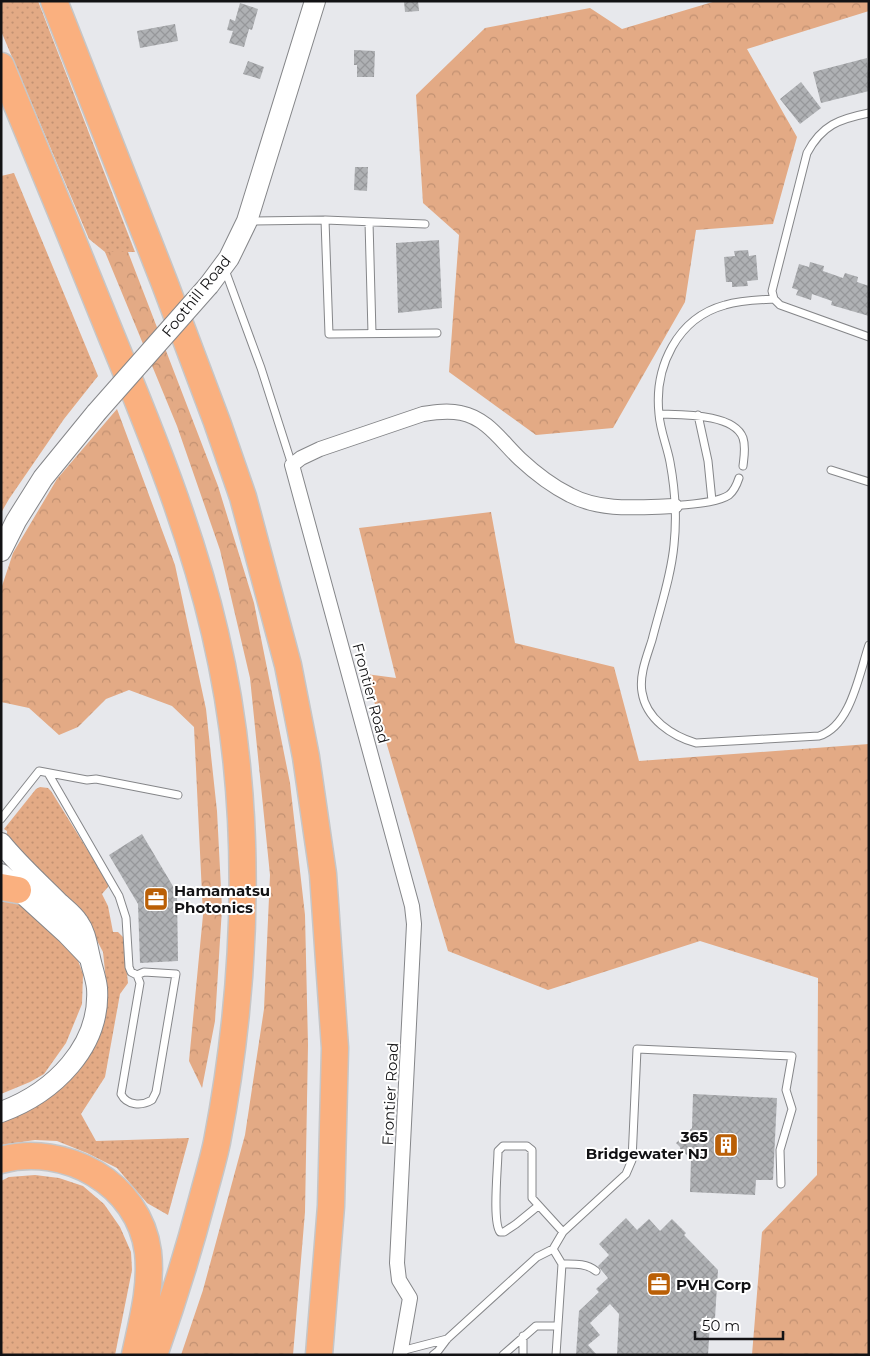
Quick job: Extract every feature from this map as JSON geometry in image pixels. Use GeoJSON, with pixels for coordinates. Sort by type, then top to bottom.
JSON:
{"type":"FeatureCollection","features":[{"type":"Feature","properties":{"kind":"highway"},"geometry":{"type":"LineString","coordinates":[[54,1],[162,275],[243,497],[288,665],[306,757],[323,874],[335,1048],[331,1206],[318,1355]]}},
{"type":"Feature","properties":{"kind":"highway"},"geometry":{"type":"LineString","coordinates":[[1,66],[151,432],[183,522],[215,634],[233,732],[242,835],[243,885],[242,938],[233,1034],[216,1144],[191,1241],[154,1355]]}},
{"type":"Feature","properties":{"kind":"highway"},"geometry":{"type":"LineString","coordinates":[[1,1160],[36,1156],[72,1162],[93,1172],[114,1188],[133,1209],[144,1237],[149,1265],[147,1294],[135,1355]]}},
{"type":"Feature","properties":{"kind":"street","name":"Foothill Road"},"geometry":{"type":"LineString","coordinates":[[1,551],[16,521],[44,478],[96,413],[224,267],[247,221],[315,1]]}},
{"type":"Feature","properties":{"kind":"street"},"geometry":{"type":"LineString","coordinates":[[292,465],[301,458],[320,449],[423,414],[461,412],[481,421],[543,479],[570,495],[596,505],[631,508],[675,506]]}},
{"type":"Feature","properties":{"kind":"street","name":"Frontier Road"},"geometry":{"type":"LineString","coordinates":[[292,465],[412,906],[414,924],[398,1263],[399,1280],[410,1298],[401,1354]]}},
{"type":"Feature","properties":{"kind":"street"},"geometry":{"type":"LineString","coordinates":[[1,843],[79,922],[85,936],[97,986],[97,1005],[92,1025],[85,1044],[74,1060],[60,1077],[45,1090],[31,1099],[1,1112]]}},
{"type":"Feature","properties":{"kind":"street"},"geometry":{"type":"LineString","coordinates":[[7,883],[66,933],[90,959]]}},
{"type":"Feature","properties":{"kind":"lane"},"geometry":{"type":"LineString","coordinates":[[869,113],[844,118],[827,128],[814,140],[807,153],[772,292],[774,300],[780,305],[869,337]]}},
{"type":"Feature","properties":{"kind":"lane"},"geometry":{"type":"LineString","coordinates":[[247,221],[325,220],[425,224]]}},
{"type":"Feature","properties":{"kind":"lane"},"geometry":{"type":"LineString","coordinates":[[325,220],[329,334],[437,332]]}},
{"type":"Feature","properties":{"kind":"lane"},"geometry":{"type":"LineString","coordinates":[[369,222],[372,334]]}},
{"type":"Feature","properties":{"kind":"lane"},"geometry":{"type":"LineString","coordinates":[[224,267],[261,368],[292,465]]}},
{"type":"Feature","properties":{"kind":"lane"},"geometry":{"type":"LineString","coordinates":[[774,300],[726,304],[700,316],[682,331],[664,363],[659,384],[659,414],[670,462],[676,524],[671,570],[641,680],[645,704],[652,716],[681,739],[696,743],[819,736],[828,733],[839,723],[848,710],[869,645]]}},
{"type":"Feature","properties":{"kind":"lane"},"geometry":{"type":"LineString","coordinates":[[659,414],[698,415],[734,427],[742,436],[745,448],[743,466]]}},
{"type":"Feature","properties":{"kind":"lane"},"geometry":{"type":"LineString","coordinates":[[698,415],[708,461],[712,501]]}},
{"type":"Feature","properties":{"kind":"lane"},"geometry":{"type":"LineString","coordinates":[[831,470],[869,482]]}},
{"type":"Feature","properties":{"kind":"lane"},"geometry":{"type":"LineString","coordinates":[[675,506],[712,501],[729,495],[739,478]]}},
{"type":"Feature","properties":{"kind":"lane"},"geometry":{"type":"LineString","coordinates":[[1,819],[39,771],[87,780],[96,779],[178,795]]}},
{"type":"Feature","properties":{"kind":"lane"},"geometry":{"type":"LineString","coordinates":[[48,773],[119,896],[126,918],[129,967],[131,972],[137,975],[140,983],[121,1094],[129,1102],[141,1104],[152,1100],[156,1092],[176,974],[144,972],[137,975]]}},
{"type":"Feature","properties":{"kind":"lane"},"geometry":{"type":"LineString","coordinates":[[433,1355],[447,1339],[537,1257],[553,1249],[563,1232],[626,1174],[632,1160],[637,1049],[792,1056],[786,1090],[792,1109],[780,1150],[781,1184]]}},
{"type":"Feature","properties":{"kind":"lane"},"geometry":{"type":"LineString","coordinates":[[538,1206],[509,1229],[500,1232],[498,1229],[496,1215],[498,1151],[503,1146],[527,1146],[532,1150],[532,1198],[563,1232]]}},
{"type":"Feature","properties":{"kind":"lane"},"geometry":{"type":"LineString","coordinates":[[553,1249],[562,1264],[556,1355]]}},
{"type":"Feature","properties":{"kind":"lane"},"geometry":{"type":"LineString","coordinates":[[562,1264],[579,1264],[592,1267],[596,1271]]}},
{"type":"Feature","properties":{"kind":"lane"},"geometry":{"type":"LineString","coordinates":[[503,1355],[536,1326],[557,1326]]}},
{"type":"Feature","properties":{"kind":"lane"},"geometry":{"type":"LineString","coordinates":[[523,1336],[523,1355]]}},
{"type":"Feature","properties":{"kind":"lane","name":"Frontier Road"},"geometry":{"type":"LineString","coordinates":[[401,1354],[447,1339]]}},
{"type":"Feature","properties":{"kind":"green space"},"geometry":{"type":"Polygon","coordinates":[[[1,1],[38,1],[135,252],[105,252],[89,239],[1,31],[1,1]]]}},
{"type":"Feature","properties":{"kind":"green space"},"geometry":{"type":"Polygon","coordinates":[[[716,1],[869,1],[869,11],[747,49],[797,137],[773,224],[696,230],[685,302],[613,428],[536,435],[449,372],[459,235],[423,203],[416,95],[485,28],[590,8],[622,29],[716,1]]]}},
{"type":"Feature","properties":{"kind":"green space"},"geometry":{"type":"Polygon","coordinates":[[[14,173],[98,376],[64,419],[1,513],[1,176],[14,173]]]}},
{"type":"Feature","properties":{"kind":"green space"},"geometry":{"type":"Polygon","coordinates":[[[105,252],[128,252],[218,486],[254,603],[290,783],[305,915],[308,1045],[305,1212],[293,1355],[181,1355],[203,1290],[245,1135],[264,1009],[270,875],[250,678],[220,550],[177,426],[105,252]]]}},
{"type":"Feature","properties":{"kind":"green space"},"geometry":{"type":"Polygon","coordinates":[[[117,409],[175,565],[206,709],[217,811],[222,908],[215,1021],[202,1088],[189,1061],[203,915],[194,727],[172,706],[129,690],[106,699],[78,727],[59,735],[29,708],[1,702],[1,589],[13,553],[57,479],[117,409]]]}},
{"type":"Feature","properties":{"kind":"green space"},"geometry":{"type":"Polygon","coordinates":[[[491,512],[515,643],[614,667],[639,761],[869,744],[869,1355],[752,1355],[762,1232],[817,1175],[818,978],[700,941],[548,990],[448,951],[366,674],[396,678],[359,528],[491,512]]]}},
{"type":"Feature","properties":{"kind":"green space"},"geometry":{"type":"Polygon","coordinates":[[[40,787],[48,788],[51,791],[108,883],[108,887],[102,894],[108,906],[113,932],[118,932],[123,937],[128,983],[120,994],[105,1077],[81,1114],[96,1141],[189,1138],[168,1215],[147,1203],[117,1168],[87,1153],[57,1141],[35,1140],[1,1145],[1,1122],[18,1116],[79,1071],[98,1034],[108,1000],[103,952],[91,929],[14,844],[4,829],[36,789],[40,787]]]}},
{"type":"Feature","properties":{"kind":"green space"},"geometry":{"type":"Polygon","coordinates":[[[1,896],[21,899],[73,947],[83,974],[82,1004],[66,1043],[44,1074],[1,1094],[1,896]]]}},
{"type":"Feature","properties":{"kind":"green space"},"geometry":{"type":"Polygon","coordinates":[[[35,1175],[59,1178],[83,1186],[104,1204],[120,1227],[131,1252],[132,1270],[115,1355],[1,1355],[1,1181],[9,1177],[35,1175]]]}},
{"type":"Feature","properties":{"kind":"building"},"geometry":{"type":"Polygon","coordinates":[[[404,1],[418,1],[419,11],[405,12],[404,1]]]}},
{"type":"Feature","properties":{"kind":"building"},"geometry":{"type":"Polygon","coordinates":[[[240,3],[258,9],[252,30],[249,29],[244,47],[229,43],[233,31],[227,30],[230,19],[235,21],[240,3]]]}},
{"type":"Feature","properties":{"kind":"building"},"geometry":{"type":"Polygon","coordinates":[[[175,24],[178,41],[140,48],[137,31],[175,24]]]}},
{"type":"Feature","properties":{"kind":"building"},"geometry":{"type":"Polygon","coordinates":[[[354,50],[375,51],[374,77],[357,77],[357,65],[354,65],[354,50]]]}},
{"type":"Feature","properties":{"kind":"building"},"geometry":{"type":"Polygon","coordinates":[[[867,58],[869,91],[821,103],[813,72],[867,58]]]}},
{"type":"Feature","properties":{"kind":"building"},"geometry":{"type":"Polygon","coordinates":[[[248,61],[264,67],[260,79],[243,74],[248,61]]]}},
{"type":"Feature","properties":{"kind":"building"},"geometry":{"type":"Polygon","coordinates":[[[801,82],[821,108],[800,124],[780,99],[801,82]]]}},
{"type":"Feature","properties":{"kind":"building"},"geometry":{"type":"Polygon","coordinates":[[[355,167],[368,167],[367,191],[354,190],[355,167]]]}},
{"type":"Feature","properties":{"kind":"building"},"geometry":{"type":"Polygon","coordinates":[[[439,240],[442,308],[398,313],[396,243],[439,240]]]}},
{"type":"Feature","properties":{"kind":"building"},"geometry":{"type":"Polygon","coordinates":[[[748,250],[749,256],[756,255],[758,280],[747,281],[748,286],[732,287],[732,282],[726,282],[724,257],[735,256],[734,251],[748,250]]]}},
{"type":"Feature","properties":{"kind":"building"},"geometry":{"type":"Polygon","coordinates":[[[810,262],[824,266],[823,271],[843,278],[845,273],[858,277],[857,282],[869,286],[869,316],[831,305],[832,301],[812,294],[811,300],[796,295],[798,290],[792,288],[799,264],[809,267],[810,262]]]}},
{"type":"Feature","properties":{"kind":"building","name":"Hamamatsu Photonics"},"geometry":{"type":"Polygon","coordinates":[[[142,834],[177,893],[178,961],[140,963],[138,904],[109,855],[142,834]]]}},
{"type":"Feature","properties":{"kind":"building","name":"365 Bridgewater NJ"},"geometry":{"type":"Polygon","coordinates":[[[693,1094],[777,1098],[773,1180],[756,1180],[755,1195],[690,1192],[691,1160],[684,1152],[680,1153],[680,1147],[676,1143],[692,1128],[693,1094]]]}},
{"type":"Feature","properties":{"kind":"building","name":"PVH Corp"},"geometry":{"type":"Polygon","coordinates":[[[626,1218],[637,1230],[649,1219],[660,1231],[672,1219],[686,1233],[684,1235],[718,1270],[715,1318],[710,1323],[708,1355],[617,1355],[619,1314],[610,1304],[590,1323],[600,1335],[588,1345],[597,1355],[576,1355],[579,1311],[599,1292],[596,1289],[608,1278],[598,1266],[609,1255],[599,1244],[626,1218]]]}},
{"type":"Feature","properties":{"kind":"place","name":"Hamamatsu Photonics"},"geometry":{"type":"Point","coordinates":[156,899]}},
{"type":"Feature","properties":{"kind":"place","name":"365 Bridgewater NJ"},"geometry":{"type":"Point","coordinates":[726,1145]}},
{"type":"Feature","properties":{"kind":"place","name":"PVH Corp"},"geometry":{"type":"Point","coordinates":[659,1284]}}]}
